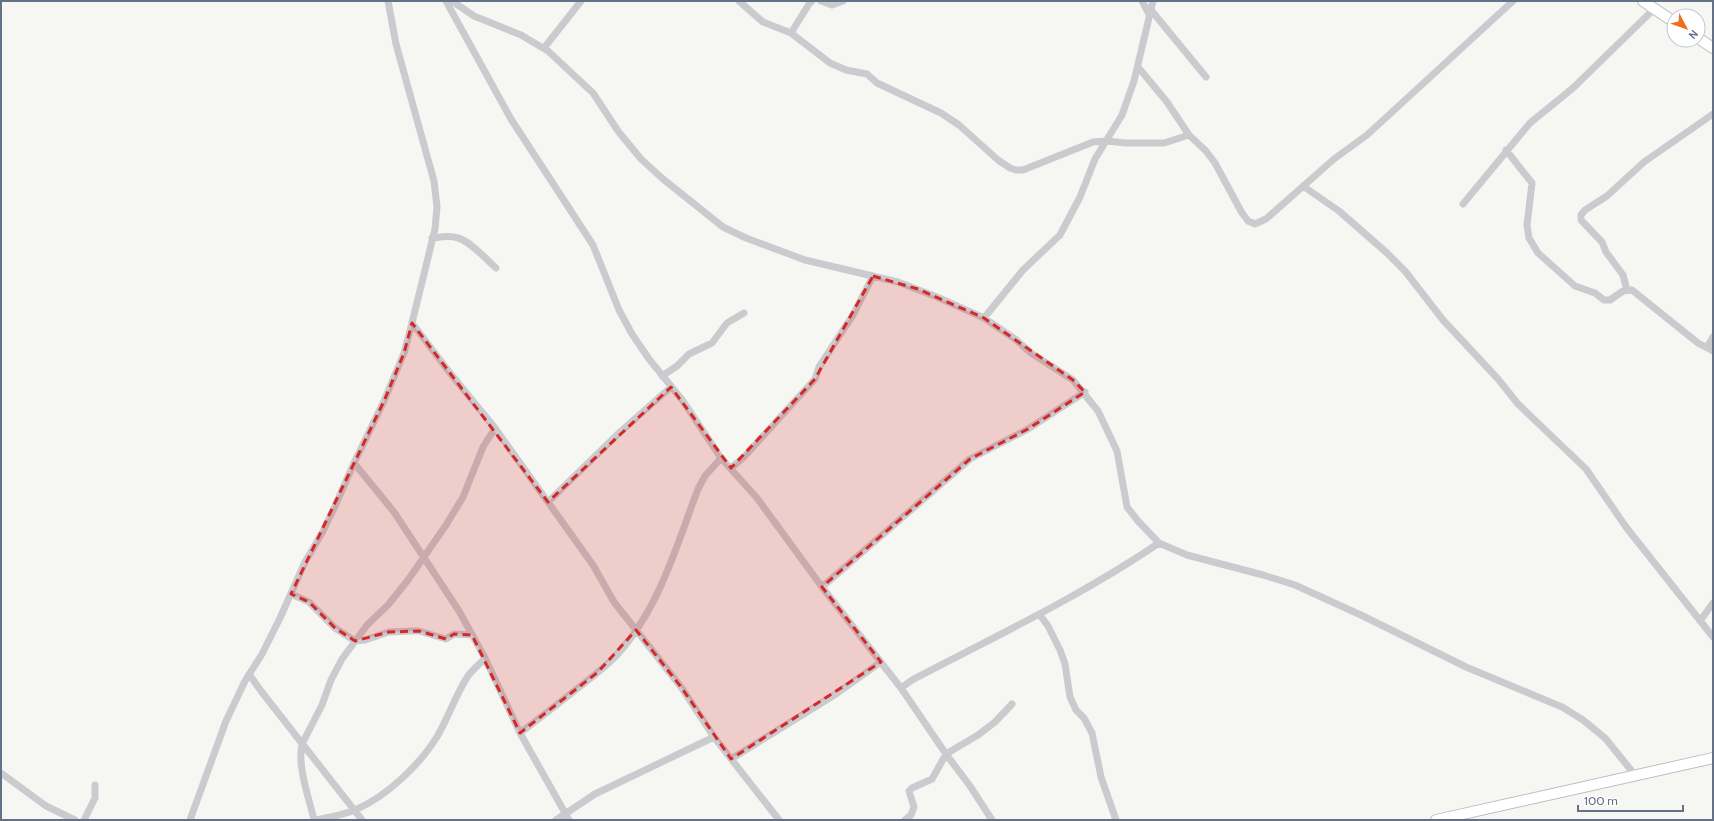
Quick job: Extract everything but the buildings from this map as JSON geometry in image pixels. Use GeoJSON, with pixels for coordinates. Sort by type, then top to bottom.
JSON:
{"type":"FeatureCollection","features":[{"type":"Feature","properties":{"kind":"main road"},"geometry":{"type":"LineString","coordinates":[[1642,1],[1666,16]]}},
{"type":"Feature","properties":{"kind":"main road"},"geometry":{"type":"LineString","coordinates":[[1436,820],[1635,774],[1713,758]]}},
{"type":"Feature","properties":{"kind":"street"},"geometry":{"type":"LineString","coordinates":[[190,820],[226,721],[249,674],[262,654],[305,562],[322,533],[354,463],[373,426],[401,360],[412,322],[432,238],[437,207],[434,181],[396,44],[388,1]]}},
{"type":"Feature","properties":{"kind":"street"},"geometry":{"type":"LineString","coordinates":[[446,1],[512,119],[593,245],[619,310],[632,334],[662,376],[683,401],[721,458],[757,498],[822,587],[901,688],[992,820]]}},
{"type":"Feature","properties":{"kind":"street"},"geometry":{"type":"LineString","coordinates":[[452,1],[474,16],[520,35],[544,48],[560,61],[593,93],[622,136],[641,159],[663,180],[723,227],[746,238],[804,260],[918,288],[984,318],[1031,353],[1074,380],[1085,392],[1098,411],[1117,451],[1127,507],[1138,522],[1159,543],[1187,555],[1263,574],[1295,585],[1466,667],[1562,707],[1584,720],[1605,738],[1635,774]]}},
{"type":"Feature","properties":{"kind":"street"},"geometry":{"type":"LineString","coordinates":[[544,48],[581,1]]}},
{"type":"Feature","properties":{"kind":"street"},"geometry":{"type":"LineString","coordinates":[[739,1],[763,22],[792,33],[830,63],[846,70],[867,74],[877,82],[941,113],[959,125],[998,160],[1016,170],[1023,170],[1093,142],[1108,141],[1126,143],[1164,143],[1189,135]]}},
{"type":"Feature","properties":{"kind":"street"},"geometry":{"type":"LineString","coordinates":[[792,33],[812,1]]}},
{"type":"Feature","properties":{"kind":"street"},"geometry":{"type":"LineString","coordinates":[[821,1],[832,5],[843,1]]}},
{"type":"Feature","properties":{"kind":"street"},"geometry":{"type":"LineString","coordinates":[[1142,1],[1150,13],[1206,77]]}},
{"type":"Feature","properties":{"kind":"street"},"geometry":{"type":"LineString","coordinates":[[984,318],[1023,270],[1060,236],[1080,197],[1095,159],[1108,141],[1122,115],[1138,67],[1153,1]]}},
{"type":"Feature","properties":{"kind":"street"},"geometry":{"type":"LineString","coordinates":[[1138,67],[1167,102],[1189,135],[1215,162],[1242,213],[1248,221],[1255,224],[1266,219],[1334,159],[1372,131],[1513,1]]}},
{"type":"Feature","properties":{"kind":"street"},"geometry":{"type":"LineString","coordinates":[[1463,204],[1496,165],[1506,150],[1530,123],[1573,88],[1654,8]]}},
{"type":"Feature","properties":{"kind":"street"},"geometry":{"type":"LineString","coordinates":[[1628,290],[1620,270],[1610,258],[1602,242],[1581,220],[1581,215],[1585,210],[1607,196],[1644,162],[1713,114]]}},
{"type":"Feature","properties":{"kind":"street"},"geometry":{"type":"LineString","coordinates":[[1506,150],[1532,183],[1527,225],[1529,238],[1538,253],[1575,286],[1595,293],[1604,300],[1610,300],[1628,290],[1635,292],[1698,343],[1710,349],[1713,337]]}},
{"type":"Feature","properties":{"kind":"street"},"geometry":{"type":"LineString","coordinates":[[1303,186],[1339,212],[1387,253],[1405,271],[1443,320],[1498,379],[1518,404],[1586,469],[1626,527],[1713,637]]}},
{"type":"Feature","properties":{"kind":"street"},"geometry":{"type":"LineString","coordinates":[[432,238],[447,236],[465,240],[496,268]]}},
{"type":"Feature","properties":{"kind":"street"},"geometry":{"type":"LineString","coordinates":[[731,468],[743,458],[815,379],[819,367],[853,315],[873,276]]}},
{"type":"Feature","properties":{"kind":"street"},"geometry":{"type":"LineString","coordinates":[[662,376],[678,366],[688,354],[712,343],[726,323],[744,312]]}},
{"type":"Feature","properties":{"kind":"street"},"geometry":{"type":"LineString","coordinates":[[412,322],[450,373],[495,428],[593,565],[614,602],[681,687],[714,737],[779,820]]}},
{"type":"Feature","properties":{"kind":"street"},"geometry":{"type":"LineString","coordinates":[[548,502],[620,432],[671,387]]}},
{"type":"Feature","properties":{"kind":"street"},"geometry":{"type":"LineString","coordinates":[[822,587],[970,459],[1028,429],[1085,392]]}},
{"type":"Feature","properties":{"kind":"street"},"geometry":{"type":"LineString","coordinates":[[314,820],[300,751],[302,744],[322,705],[331,680],[339,664],[355,641],[372,619],[388,605],[408,580],[446,525],[463,497],[483,447],[495,428]]}},
{"type":"Feature","properties":{"kind":"street"},"geometry":{"type":"LineString","coordinates":[[520,733],[615,657],[636,630],[666,574],[698,489],[705,476],[721,458]]}},
{"type":"Feature","properties":{"kind":"street"},"geometry":{"type":"LineString","coordinates":[[354,463],[394,512],[459,611],[485,658],[520,733],[567,817]]}},
{"type":"Feature","properties":{"kind":"street"},"geometry":{"type":"LineString","coordinates":[[901,688],[912,680],[1005,631],[1040,615],[1125,567],[1159,543]]}},
{"type":"Feature","properties":{"kind":"street"},"geometry":{"type":"LineString","coordinates":[[291,594],[309,602],[335,628],[355,641],[365,640],[389,632],[419,631],[446,638],[454,634],[472,635]]}},
{"type":"Feature","properties":{"kind":"street"},"geometry":{"type":"LineString","coordinates":[[1700,621],[1713,603]]}},
{"type":"Feature","properties":{"kind":"street"},"geometry":{"type":"LineString","coordinates":[[1040,615],[1048,626],[1060,650],[1065,664],[1070,697],[1076,710],[1084,718],[1092,733],[1102,778],[1116,820]]}},
{"type":"Feature","properties":{"kind":"street"},"geometry":{"type":"LineString","coordinates":[[317,820],[354,810],[374,800],[389,789],[419,761],[437,737],[469,674],[485,658]]}},
{"type":"Feature","properties":{"kind":"street"},"geometry":{"type":"LineString","coordinates":[[731,759],[836,694],[881,662]]}},
{"type":"Feature","properties":{"kind":"street"},"geometry":{"type":"LineString","coordinates":[[249,674],[254,683],[362,820]]}},
{"type":"Feature","properties":{"kind":"street"},"geometry":{"type":"LineString","coordinates":[[905,820],[911,815],[914,807],[909,791],[912,788],[932,779],[946,754],[978,735],[995,722],[1012,704]]}},
{"type":"Feature","properties":{"kind":"street"},"geometry":{"type":"LineString","coordinates":[[556,820],[567,817],[595,794],[714,737]]}},
{"type":"Feature","properties":{"kind":"street"},"geometry":{"type":"LineString","coordinates":[[1,773],[46,806],[75,820]]}},
{"type":"Feature","properties":{"kind":"street"},"geometry":{"type":"LineString","coordinates":[[84,820],[95,798],[95,785]]}},
{"type":"Feature","properties":{"kind":"highlighted area"},"geometry":{"type":"Polygon","coordinates":[[[873,276],[918,289],[984,318],[1073,380],[1085,392],[1028,429],[970,459],[822,587],[881,662],[731,759],[681,687],[636,630],[598,672],[520,733],[472,635],[454,634],[446,639],[419,631],[389,632],[355,641],[335,628],[309,602],[291,594],[384,401],[404,353],[412,323],[548,502],[671,387],[731,468],[815,379],[873,276]]]}}]}
